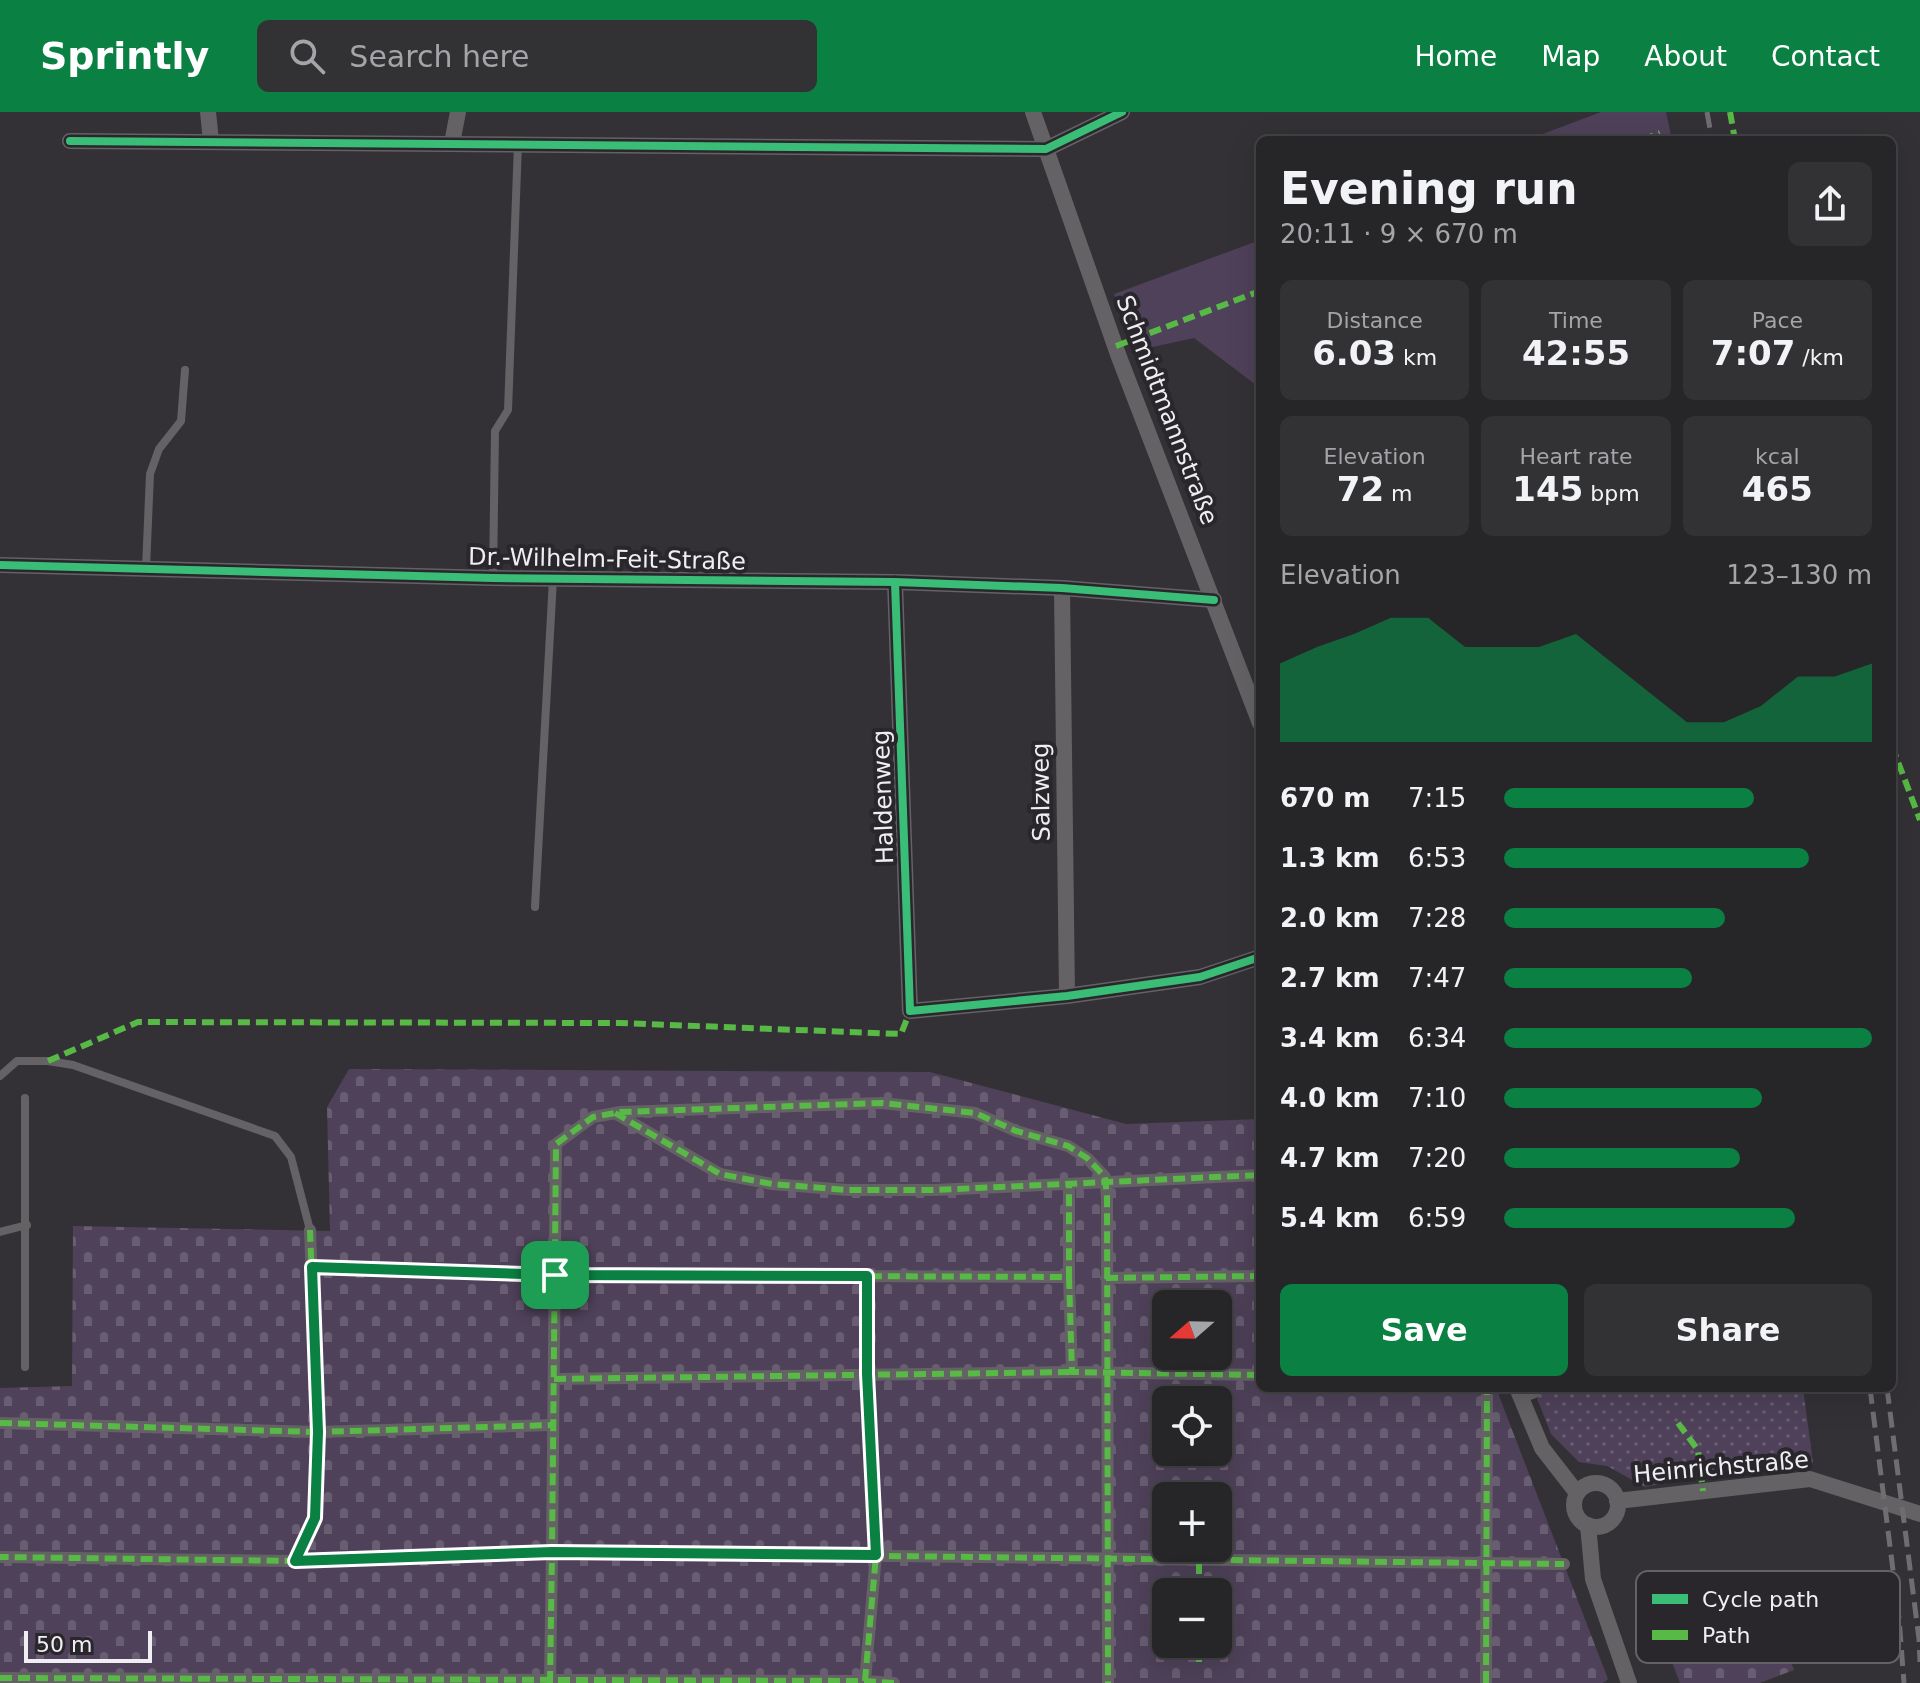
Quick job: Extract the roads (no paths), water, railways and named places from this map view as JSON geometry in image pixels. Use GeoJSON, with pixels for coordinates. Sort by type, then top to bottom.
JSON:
{"type":"FeatureCollection","features":[{"type":"Feature","properties":{"kind":"street"},"geometry":{"type":"LineString","coordinates":[[208,112],[211,141]]}},
{"type":"Feature","properties":{"kind":"street"},"geometry":{"type":"LineString","coordinates":[[452,143],[458,112]]}},
{"type":"Feature","properties":{"kind":"street","name":"Schmidtmannstraße"},"geometry":{"type":"LineString","coordinates":[[1033,112],[1119,357],[1256,712]]}},
{"type":"Feature","properties":{"kind":"street"},"geometry":{"type":"LineString","coordinates":[[70,141],[1046,149],[1122,112]]}},
{"type":"Feature","properties":{"kind":"street","name":"Dr.-Wilhelm-Feit-Straße"},"geometry":{"type":"LineString","coordinates":[[0,565],[493,578],[895,582],[1062,588],[1214,600]]}},
{"type":"Feature","properties":{"kind":"street","name":"Haldenweg"},"geometry":{"type":"LineString","coordinates":[[895,582],[910,1011],[1067,996]]}},
{"type":"Feature","properties":{"kind":"street","name":"Salzweg"},"geometry":{"type":"LineString","coordinates":[[1062,588],[1067,996]]}},
{"type":"Feature","properties":{"kind":"street"},"geometry":{"type":"LineString","coordinates":[[1067,996],[1200,977],[1256,958]]}},
{"type":"Feature","properties":{"kind":"street"},"geometry":{"type":"LineString","coordinates":[[550,1682],[556,1144],[593,1117],[615,1113],[882,1103],[975,1113],[1016,1131],[1068,1146],[1087,1158],[1105,1177],[1108,1683]]}},
{"type":"Feature","properties":{"kind":"street"},"geometry":{"type":"LineString","coordinates":[[615,1113],[720,1174],[772,1184],[848,1190],[934,1190],[1256,1175]]}},
{"type":"Feature","properties":{"kind":"street"},"geometry":{"type":"LineString","coordinates":[[1069,1184],[1072,1372]]}},
{"type":"Feature","properties":{"kind":"street"},"geometry":{"type":"LineString","coordinates":[[295,1561],[315,1518],[318,1432],[310,1230]]}},
{"type":"Feature","properties":{"kind":"street"},"geometry":{"type":"LineString","coordinates":[[312,1267],[555,1275],[1069,1277]]}},
{"type":"Feature","properties":{"kind":"street"},"geometry":{"type":"LineString","coordinates":[[865,1681],[876,1555],[867,1374],[867,1276]]}},
{"type":"Feature","properties":{"kind":"street"},"geometry":{"type":"LineString","coordinates":[[1106,1278],[1256,1276]]}},
{"type":"Feature","properties":{"kind":"street"},"geometry":{"type":"LineString","coordinates":[[554,1379],[1072,1372],[1256,1375]]}},
{"type":"Feature","properties":{"kind":"street"},"geometry":{"type":"LineString","coordinates":[[1486,1683],[1487,1392]]}},
{"type":"Feature","properties":{"kind":"street"},"geometry":{"type":"LineString","coordinates":[[1525,1393],[1542,1448],[1577,1493],[1577,1517],[1588,1525],[1606,1524],[1612,1520],[1617,1501],[1614,1493],[1603,1484],[1591,1483],[1577,1493]]}},
{"type":"Feature","properties":{"kind":"street"},"geometry":{"type":"LineString","coordinates":[[0,1423],[318,1432],[553,1425]]}},
{"type":"Feature","properties":{"kind":"street","name":"Heinrichstraße"},"geometry":{"type":"LineString","coordinates":[[1617,1501],[1810,1479],[1920,1514]]}},
{"type":"Feature","properties":{"kind":"street"},"geometry":{"type":"LineString","coordinates":[[1588,1525],[1593,1579],[1629,1683]]}},
{"type":"Feature","properties":{"kind":"street"},"geometry":{"type":"LineString","coordinates":[[0,1557],[295,1561],[552,1552],[1564,1564]]}},
{"type":"Feature","properties":{"kind":"street"},"geometry":{"type":"LineString","coordinates":[[0,1678],[894,1683]]}},
{"type":"Feature","properties":{"kind":"lane"},"geometry":{"type":"LineString","coordinates":[[493,578],[495,431],[508,410],[518,144]]}},
{"type":"Feature","properties":{"kind":"lane"},"geometry":{"type":"LineString","coordinates":[[146,568],[150,474],[159,449],[181,421],[185,370]]}},
{"type":"Feature","properties":{"kind":"lane"},"geometry":{"type":"LineString","coordinates":[[535,907],[553,579]]}},
{"type":"Feature","properties":{"kind":"lane"},"geometry":{"type":"LineString","coordinates":[[0,1076],[17,1061],[73,1065],[275,1136],[291,1157],[310,1230]]}},
{"type":"Feature","properties":{"kind":"lane"},"geometry":{"type":"LineString","coordinates":[[25,1098],[25,1367]]}},
{"type":"Feature","properties":{"kind":"lane"},"geometry":{"type":"LineString","coordinates":[[0,1232],[27,1225]]}},
{"type":"Feature","properties":{"kind":"railway"},"geometry":{"type":"LineString","coordinates":[[1707,112],[1711,136]]}},
{"type":"Feature","properties":{"kind":"railway"},"geometry":{"type":"LineString","coordinates":[[1871,1392],[1893,1571]]}},
{"type":"Feature","properties":{"kind":"railway"},"geometry":{"type":"LineString","coordinates":[[1888,1392],[1920,1662]]}},
{"type":"Feature","properties":{"kind":"railway"},"geometry":{"type":"LineString","coordinates":[[1900,1631],[1904,1683]]}}]}
